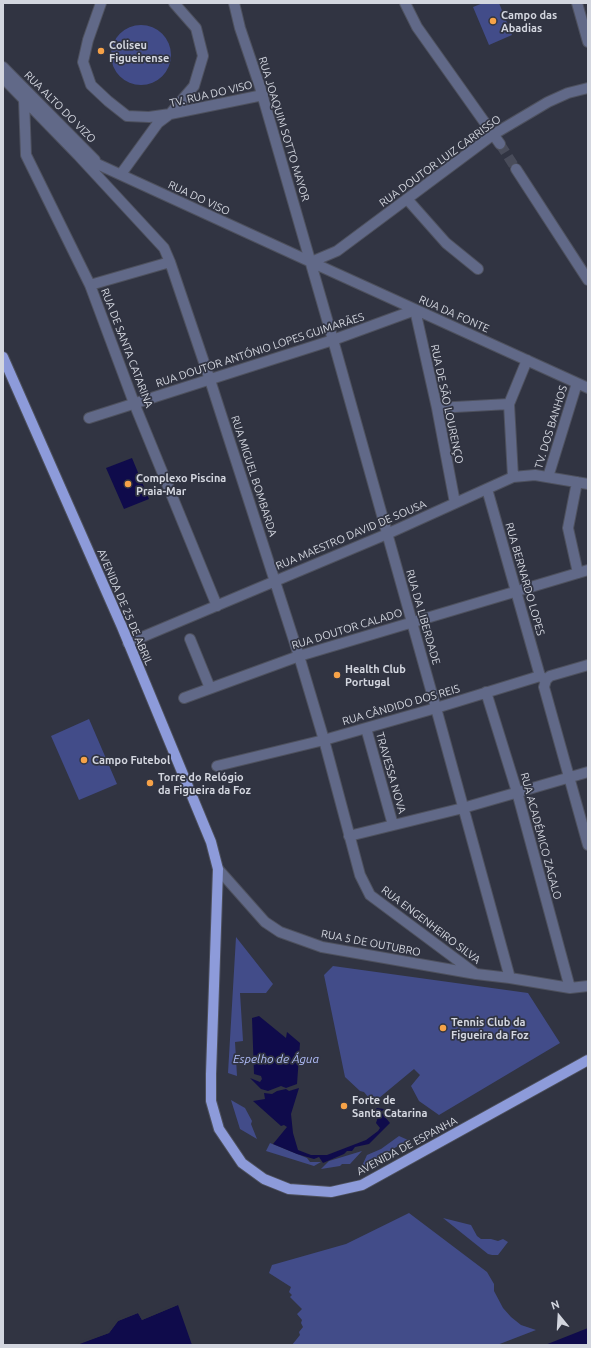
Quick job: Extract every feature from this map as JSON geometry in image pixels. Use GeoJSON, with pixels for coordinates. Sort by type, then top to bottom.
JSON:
{"type":"FeatureCollection","features":[{"type":"Feature","properties":{"kind":"main road","name":"AVENIDA DE 25 DE ABRIL"},"geometry":{"type":"LineString","coordinates":[[3,357],[128,643],[211,842],[218,869]]}},
{"type":"Feature","properties":{"kind":"main road","name":"AVENIDA DE ESPANHA"},"geometry":{"type":"LineString","coordinates":[[218,869],[211,1101],[220,1130],[242,1163],[264,1179],[289,1189],[296,1190],[331,1192],[362,1185],[588,1060]]}},
{"type":"Feature","properties":{"kind":"street"},"geometry":{"type":"LineString","coordinates":[[101,3],[82,62],[91,85],[127,116],[149,117],[170,114],[194,86],[202,56],[196,28],[174,3]]}},
{"type":"Feature","properties":{"kind":"street","name":"RUA JOAQUIM SOTTO MAYOR"},"geometry":{"type":"LineString","coordinates":[[234,3],[240,28],[263,94],[311,262]]}},
{"type":"Feature","properties":{"kind":"street"},"geometry":{"type":"LineString","coordinates":[[405,3],[417,27],[500,144]]}},
{"type":"Feature","properties":{"kind":"street"},"geometry":{"type":"LineString","coordinates":[[576,3],[588,42]]}},
{"type":"Feature","properties":{"kind":"street","name":"RUA ALTO DO VIZO"},"geometry":{"type":"LineString","coordinates":[[3,67],[99,164]]}},
{"type":"Feature","properties":{"kind":"street","name":"RUA MIGUEL BOMBARDA"},"geometry":{"type":"LineString","coordinates":[[3,78],[78,155],[164,248],[210,380],[276,581],[324,740],[349,836]]}},
{"type":"Feature","properties":{"kind":"street","name":"RUA DOUTOR LUIZ CARRISSO"},"geometry":{"type":"LineString","coordinates":[[311,262],[335,252],[494,134],[548,102],[568,93],[588,88]]}},
{"type":"Feature","properties":{"kind":"street","name":"TV. RUA DO VISO"},"geometry":{"type":"LineString","coordinates":[[120,174],[158,123],[170,114],[263,94]]}},
{"type":"Feature","properties":{"kind":"street","name":"RUA DE SANTA CATARINA"},"geometry":{"type":"LineString","coordinates":[[24,100],[26,155],[90,285],[134,403],[217,606]]}},
{"type":"Feature","properties":{"kind":"street","name":"RUA DO VISO"},"geometry":{"type":"LineString","coordinates":[[78,155],[311,262]]}},
{"type":"Feature","properties":{"kind":"street"},"geometry":{"type":"LineString","coordinates":[[516,169],[588,280]]}},
{"type":"Feature","properties":{"kind":"street"},"geometry":{"type":"LineString","coordinates":[[407,199],[446,243],[478,269]]}},
{"type":"Feature","properties":{"kind":"street"},"geometry":{"type":"LineString","coordinates":[[90,285],[170,262]]}},
{"type":"Feature","properties":{"kind":"street","name":"RUA DA FONTE"},"geometry":{"type":"LineString","coordinates":[[311,262],[588,388]]}},
{"type":"Feature","properties":{"kind":"street","name":"RUA DA LIBERDADE"},"geometry":{"type":"LineString","coordinates":[[311,262],[510,978]]}},
{"type":"Feature","properties":{"kind":"street","name":"RUA DOUTOR ANTÓNIO LOPES GUIMARÃES"},"geometry":{"type":"LineString","coordinates":[[89,418],[333,340],[415,310]]}},
{"type":"Feature","properties":{"kind":"street","name":"RUA DE SÃO LOURENÇO"},"geometry":{"type":"LineString","coordinates":[[415,310],[437,408],[455,503]]}},
{"type":"Feature","properties":{"kind":"street"},"geometry":{"type":"LineString","coordinates":[[513,477],[509,404],[527,360]]}},
{"type":"Feature","properties":{"kind":"street","name":"TV. DOS BANHOS"},"geometry":{"type":"LineString","coordinates":[[548,477],[577,383]]}},
{"type":"Feature","properties":{"kind":"street"},"geometry":{"type":"LineString","coordinates":[[437,408],[509,404]]}},
{"type":"Feature","properties":{"kind":"street","name":"RUA MAESTRO DAVID DE SOUSA"},"geometry":{"type":"LineString","coordinates":[[128,643],[387,534],[513,477],[535,475],[588,484]]}},
{"type":"Feature","properties":{"kind":"street"},"geometry":{"type":"LineString","coordinates":[[577,482],[568,528],[578,573]]}},
{"type":"Feature","properties":{"kind":"street","name":"RUA BERNARDO LOPES"},"geometry":{"type":"LineString","coordinates":[[488,489],[516,591],[543,678],[544,687],[588,845]]}},
{"type":"Feature","properties":{"kind":"street","name":"RUA DOUTOR CALADO"},"geometry":{"type":"LineString","coordinates":[[184,698],[299,656],[588,570]]}},
{"type":"Feature","properties":{"kind":"street"},"geometry":{"type":"LineString","coordinates":[[190,639],[210,688]]}},
{"type":"Feature","properties":{"kind":"street","name":"RUA CÂNDIDO DOS REIS"},"geometry":{"type":"LineString","coordinates":[[217,766],[324,740],[486,692],[588,665]]}},
{"type":"Feature","properties":{"kind":"street","name":"RUA ACADÉMICO ZAGALO"},"geometry":{"type":"LineString","coordinates":[[486,692],[517,792],[570,988]]}},
{"type":"Feature","properties":{"kind":"street","name":"TRAVESSA NOVA"},"geometry":{"type":"LineString","coordinates":[[366,728],[393,825]]}},
{"type":"Feature","properties":{"kind":"street"},"geometry":{"type":"LineString","coordinates":[[349,836],[463,808],[588,772]]}},
{"type":"Feature","properties":{"kind":"street","name":"RUA ENGENHEIRO SILVA"},"geometry":{"type":"LineString","coordinates":[[349,836],[360,875],[370,894],[476,974],[570,988],[588,986]]}},
{"type":"Feature","properties":{"kind":"street","name":"RUA 5 DE OUTUBRO"},"geometry":{"type":"LineString","coordinates":[[218,869],[265,922],[280,932],[322,948],[476,974]]}},
{"type":"Feature","properties":{"kind":"shaded area","name":"Campo das Abadias"},"geometry":{"type":"Polygon","coordinates":[[[483,3],[499,3],[512,35],[489,45],[473,7],[483,3]]]}},
{"type":"Feature","properties":{"kind":"shaded area"},"geometry":{"type":"Polygon","coordinates":[[[141,25],[157,30],[162,34],[166,39],[171,55],[166,71],[162,76],[157,80],[141,85],[125,80],[120,76],[116,71],[111,55],[116,39],[120,34],[125,30],[141,25]]]}},
{"type":"Feature","properties":{"kind":"shaded area","name":"Campo Futebol"},"geometry":{"type":"Polygon","coordinates":[[[89,719],[117,784],[79,800],[51,736],[89,719]]]}},
{"type":"Feature","properties":{"kind":"shaded area"},"geometry":{"type":"Polygon","coordinates":[[[236,937],[273,984],[266,993],[240,993],[243,1041],[235,1042],[237,1076],[228,1073],[236,937]]]}},
{"type":"Feature","properties":{"kind":"shaded area","name":"Tennis Club da Figueira da Foz"},"geometry":{"type":"Polygon","coordinates":[[[333,966],[528,993],[560,1043],[439,1115],[419,1101],[411,1086],[420,1075],[414,1069],[373,1103],[364,1092],[360,1091],[345,1077],[324,975],[333,966]]]}},
{"type":"Feature","properties":{"kind":"shaded area"},"geometry":{"type":"Polygon","coordinates":[[[231,1100],[245,1108],[252,1121],[251,1124],[257,1139],[240,1129],[231,1100]]]}},
{"type":"Feature","properties":{"kind":"shaded area"},"geometry":{"type":"Polygon","coordinates":[[[399,1136],[408,1140],[361,1168],[367,1155],[381,1149],[399,1136]]]}},
{"type":"Feature","properties":{"kind":"shaded area"},"geometry":{"type":"Polygon","coordinates":[[[270,1143],[307,1158],[310,1162],[321,1162],[314,1166],[266,1151],[270,1143]]]}},
{"type":"Feature","properties":{"kind":"shaded area"},"geometry":{"type":"Polygon","coordinates":[[[362,1151],[350,1164],[342,1164],[340,1166],[321,1169],[329,1161],[362,1151]]]}},
{"type":"Feature","properties":{"kind":"shaded area"},"geometry":{"type":"Polygon","coordinates":[[[409,1213],[487,1272],[494,1284],[494,1291],[503,1308],[521,1325],[536,1330],[497,1345],[292,1345],[300,1335],[299,1332],[303,1327],[301,1323],[302,1320],[297,1314],[302,1309],[290,1297],[292,1295],[289,1292],[291,1287],[269,1273],[272,1265],[346,1244],[409,1213]]]}},
{"type":"Feature","properties":{"kind":"shaded area"},"geometry":{"type":"Polygon","coordinates":[[[443,1218],[471,1225],[477,1236],[481,1239],[498,1241],[503,1239],[508,1242],[498,1255],[488,1254],[443,1218]]]}},
{"type":"Feature","properties":{"kind":"water","name":"Complexo Piscina Praia-Mar"},"geometry":{"type":"Polygon","coordinates":[[[132,458],[149,499],[124,509],[106,468],[132,458]]]}},
{"type":"Feature","properties":{"kind":"water","name":"Espelho de Água"},"geometry":{"type":"Polygon","coordinates":[[[259,1016],[286,1038],[287,1032],[300,1043],[297,1084],[286,1088],[281,1086],[268,1091],[261,1089],[250,1078],[260,1082],[262,1079],[261,1076],[254,1074],[252,1018],[259,1016]]]}},
{"type":"Feature","properties":{"kind":"water","name":"Espelho de Água"},"geometry":{"type":"Polygon","coordinates":[[[299,1088],[291,1114],[293,1133],[298,1150],[311,1155],[327,1155],[366,1140],[380,1128],[376,1123],[378,1117],[375,1110],[377,1108],[384,1109],[381,1112],[390,1123],[369,1144],[355,1147],[352,1151],[347,1151],[344,1154],[323,1163],[319,1157],[314,1159],[297,1154],[273,1144],[287,1127],[284,1125],[281,1126],[253,1101],[265,1099],[264,1093],[272,1094],[286,1089],[289,1091],[299,1088]]]}},
{"type":"Feature","properties":{"kind":"water"},"geometry":{"type":"Polygon","coordinates":[[[178,1305],[192,1345],[77,1345],[109,1333],[118,1321],[138,1313],[142,1320],[178,1305]]]}},
{"type":"Feature","properties":{"kind":"water"},"geometry":{"type":"Polygon","coordinates":[[[588,1328],[588,1345],[545,1345],[588,1328]]]}},
{"type":"Feature","properties":{"kind":"pier"},"geometry":{"type":"Polygon","coordinates":[[[178,1303],[180,1304],[142,1320],[138,1313],[118,1321],[109,1333],[75,1345],[76,1343],[108,1331],[117,1319],[138,1311],[143,1317],[178,1303]]]}},
{"type":"Feature","properties":{"kind":"tunnel"},"geometry":{"type":"LineString","coordinates":[[500,144],[516,169]]}},
{"type":"Feature","properties":{"kind":"place","name":"Campo das Abadias"},"geometry":{"type":"Point","coordinates":[493,21]}},
{"type":"Feature","properties":{"kind":"place","name":"Coliseu Figueirense"},"geometry":{"type":"Point","coordinates":[101,51]}},
{"type":"Feature","properties":{"kind":"place","name":"Complexo Piscina Praia-Mar"},"geometry":{"type":"Point","coordinates":[128,484]}},
{"type":"Feature","properties":{"kind":"place","name":"Health Club Portugal"},"geometry":{"type":"Point","coordinates":[337,675]}},
{"type":"Feature","properties":{"kind":"place","name":"Campo Futebol"},"geometry":{"type":"Point","coordinates":[84,760]}},
{"type":"Feature","properties":{"kind":"place","name":"Torre do Relógio da Figueira da Foz"},"geometry":{"type":"Point","coordinates":[150,783]}},
{"type":"Feature","properties":{"kind":"place","name":"Tennis Club da Figueira da Foz"},"geometry":{"type":"Point","coordinates":[443,1028]}},
{"type":"Feature","properties":{"kind":"place","name":"Forte de Santa Catarina"},"geometry":{"type":"Point","coordinates":[344,1106]}}]}
